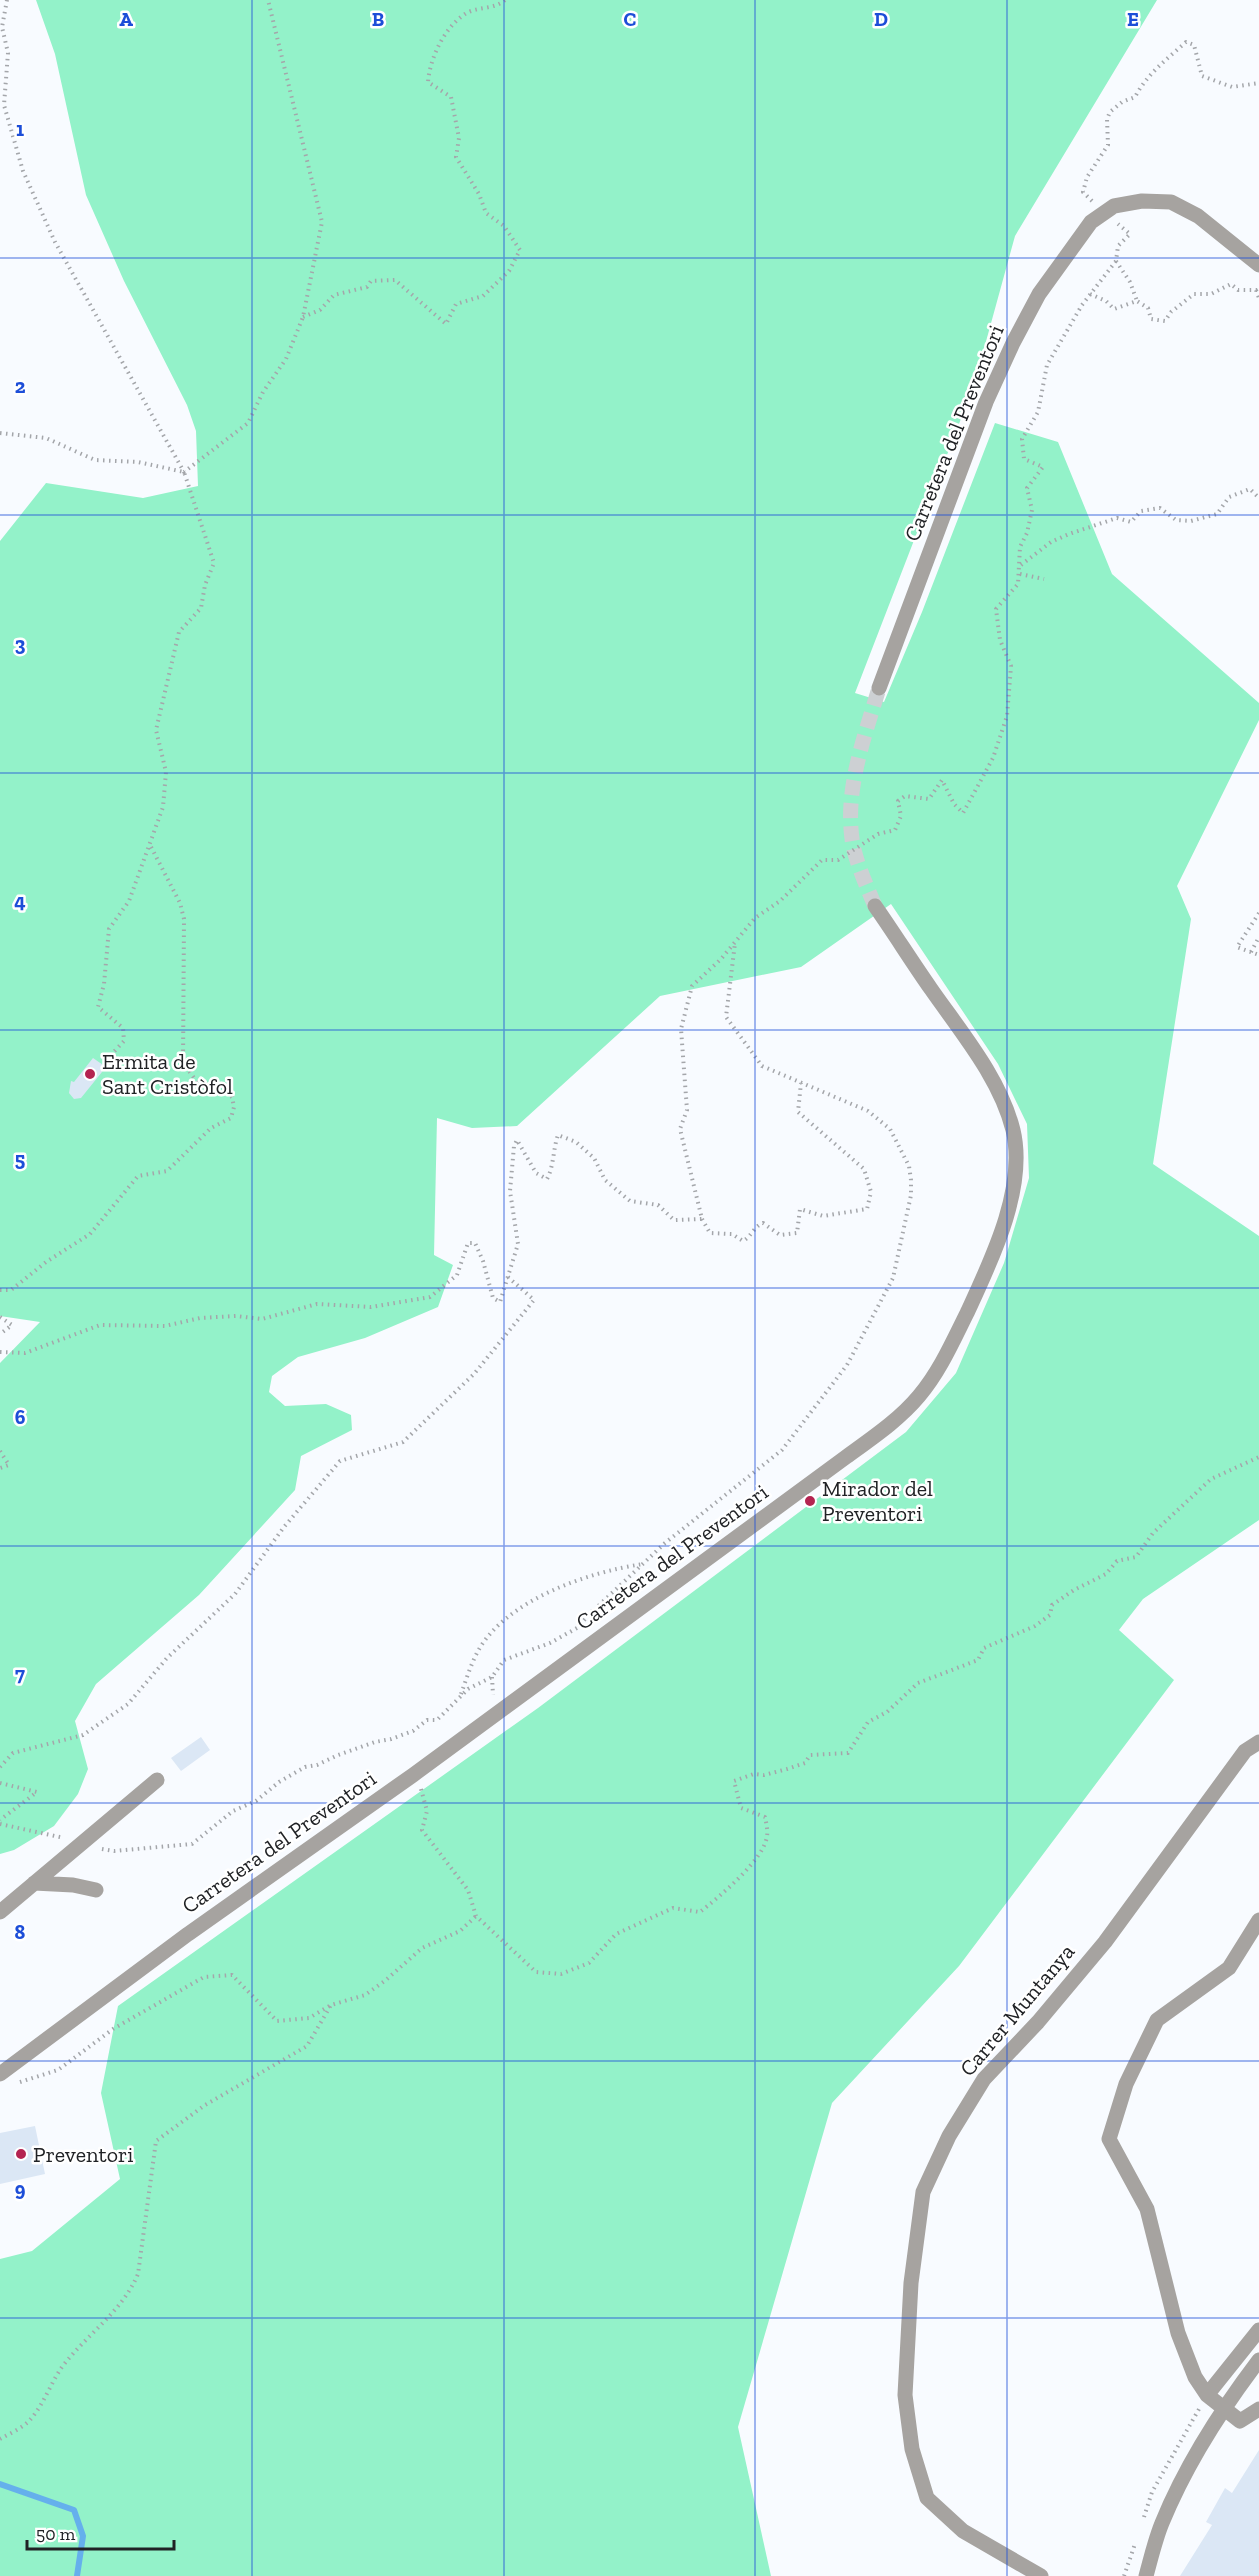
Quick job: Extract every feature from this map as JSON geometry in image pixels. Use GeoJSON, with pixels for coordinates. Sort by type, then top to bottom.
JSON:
{"type":"FeatureCollection","features":[{"type":"Feature","properties":{"kind":"street","name":"Carretera del Preventori"},"geometry":{"type":"LineString","coordinates":[[879,688],[986,402],[1026,316],[1054,271],[1091,222],[1114,206],[1142,201],[1171,202],[1198,216],[1259,265]]}},
{"type":"Feature","properties":{"kind":"street","name":"Carretera del Preventori"},"geometry":{"type":"LineString","coordinates":[[6,2079],[188,1934],[413,1775],[846,1457],[909,1407],[928,1384],[980,1285],[1003,1226],[1016,1158],[1013,1129],[1003,1102],[960,1031],[875,906]]}},
{"type":"Feature","properties":{"kind":"street","name":"Carrer Muntanya"},"geometry":{"type":"LineString","coordinates":[[1041,2576],[963,2531],[927,2498],[912,2449],[905,2395],[910,2283],[922,2192],[950,2136],[984,2079],[1038,2022],[1105,1942],[1245,1751],[1259,1742]]}},
{"type":"Feature","properties":{"kind":"street"},"geometry":{"type":"LineString","coordinates":[[0,1912],[157,1780]]}},
{"type":"Feature","properties":{"kind":"street"},"geometry":{"type":"LineString","coordinates":[[34,1883],[73,1885],[96,1890]]}},
{"type":"Feature","properties":{"kind":"street"},"geometry":{"type":"LineString","coordinates":[[1259,1920],[1229,1968],[1157,2020],[1126,2084],[1109,2139],[1148,2209],[1178,2333],[1195,2377],[1207,2395],[1240,2421],[1259,2409]]}},
{"type":"Feature","properties":{"kind":"street"},"geometry":{"type":"LineString","coordinates":[[1207,2395],[1259,2330]]}},
{"type":"Feature","properties":{"kind":"street"},"geometry":{"type":"LineString","coordinates":[[1146,2576],[1162,2523],[1190,2464],[1222,2408],[1259,2360]]}},
{"type":"Feature","properties":{"kind":"path"},"geometry":{"type":"LineString","coordinates":[[7,0],[2,27],[8,52],[3,105],[23,171],[55,242],[184,472],[214,563],[205,585],[201,608],[179,632],[161,706],[156,730],[166,772],[163,807],[129,901],[109,929],[104,984],[98,1007],[123,1028],[124,1041],[107,1059]]}},
{"type":"Feature","properties":{"kind":"path"},"geometry":{"type":"LineString","coordinates":[[0,434],[46,438],[95,460],[138,462],[184,472],[248,423],[263,392],[286,359],[303,317],[322,222],[268,0]]}},
{"type":"Feature","properties":{"kind":"path"},"geometry":{"type":"LineString","coordinates":[[303,317],[320,310],[334,295],[368,287],[371,281],[395,280],[446,324],[456,304],[483,296],[509,271],[520,250],[504,226],[486,213],[479,194],[456,157],[459,138],[451,97],[428,82],[429,65],[447,33],[466,13],[500,4],[504,0]]}},
{"type":"Feature","properties":{"kind":"path"},"geometry":{"type":"LineString","coordinates":[[801,1083],[798,1112],[864,1169],[871,1192],[867,1209],[823,1216],[800,1209],[797,1233],[780,1235],[764,1223],[758,1225],[750,1237],[743,1240],[732,1234],[710,1233],[702,1219],[680,1128],[687,1110],[681,1029],[692,986],[721,959],[754,918],[780,901],[822,860],[838,860],[878,834],[895,830],[901,816],[898,801],[905,796],[929,799],[942,780],[954,804],[963,813],[993,758],[1007,716],[1011,666],[1000,640],[996,609],[1018,584],[1020,547],[1032,510],[1027,488],[1043,467],[1024,459],[1022,439],[1038,412],[1047,365],[1082,304],[1116,261],[1118,246],[1130,234],[1083,192],[1087,177],[1108,145],[1107,119],[1110,112],[1122,102],[1135,97],[1141,85],[1169,55],[1186,42],[1194,45],[1202,76],[1232,87],[1259,83]]}},
{"type":"Feature","properties":{"kind":"path"},"geometry":{"type":"LineString","coordinates":[[1116,261],[1130,282],[1137,301],[1148,308],[1151,318],[1165,321],[1171,312],[1194,294],[1211,294],[1231,284],[1238,290],[1257,290],[1259,298]]}},
{"type":"Feature","properties":{"kind":"path"},"geometry":{"type":"LineString","coordinates":[[1090,294],[1106,301],[1114,309],[1137,301]]}},
{"type":"Feature","properties":{"kind":"path"},"geometry":{"type":"LineString","coordinates":[[1020,566],[1051,542],[1117,518],[1131,522],[1141,511],[1160,508],[1176,520],[1191,521],[1217,514],[1229,497],[1250,489],[1259,498]]}},
{"type":"Feature","properties":{"kind":"path"},"geometry":{"type":"LineString","coordinates":[[1020,574],[1044,579]]}},
{"type":"Feature","properties":{"kind":"path"},"geometry":{"type":"LineString","coordinates":[[0,1290],[11,1290],[46,1262],[90,1234],[138,1176],[167,1171],[212,1128],[231,1118],[234,1107],[232,1097],[225,1092],[205,1094],[183,1063],[184,919],[180,903],[150,844]]}},
{"type":"Feature","properties":{"kind":"path"},"geometry":{"type":"LineString","coordinates":[[1259,913],[1237,947],[1259,956]]}},
{"type":"Feature","properties":{"kind":"path"},"geometry":{"type":"LineString","coordinates":[[1251,952],[1259,937]]}},
{"type":"Feature","properties":{"kind":"path"},"geometry":{"type":"LineString","coordinates":[[0,1822],[65,1839],[78,1846],[114,1851],[192,1844],[232,1811],[256,1800],[279,1782],[305,1767],[317,1765],[338,1755],[413,1731],[427,1720],[437,1720],[468,1689],[492,1677],[504,1660],[550,1643],[577,1628],[665,1543],[782,1450],[847,1365],[893,1278],[911,1196],[909,1166],[902,1148],[890,1129],[868,1111],[762,1065],[726,1017],[735,942]]}},
{"type":"Feature","properties":{"kind":"path"},"geometry":{"type":"LineString","coordinates":[[0,1352],[25,1353],[100,1325],[165,1326],[200,1318],[236,1316],[262,1320],[317,1304],[371,1306],[430,1297],[457,1275],[468,1243],[475,1243],[494,1298],[500,1302],[518,1244],[510,1191],[514,1146],[517,1140],[536,1173],[547,1179],[558,1135],[576,1142],[594,1158],[605,1180],[630,1201],[658,1205],[674,1220],[702,1219]]}},
{"type":"Feature","properties":{"kind":"path"},"geometry":{"type":"LineString","coordinates":[[0,1767],[13,1753],[83,1735],[128,1704],[167,1658],[235,1594],[284,1527],[340,1461],[403,1442],[474,1374],[534,1300],[508,1277]]}},
{"type":"Feature","properties":{"kind":"path"},"geometry":{"type":"LineString","coordinates":[[0,1317],[12,1325],[0,1334]]}},
{"type":"Feature","properties":{"kind":"path"},"geometry":{"type":"LineString","coordinates":[[0,1451],[9,1465],[0,1468]]}},
{"type":"Feature","properties":{"kind":"path"},"geometry":{"type":"LineString","coordinates":[[413,1775],[421,1790],[427,1811],[422,1830],[468,1890],[476,1916],[536,1972],[561,1974],[589,1963],[616,1934],[673,1908],[700,1912],[726,1892],[751,1866],[768,1837],[765,1817],[741,1808],[734,1781],[754,1774],[764,1776],[805,1763],[810,1755],[848,1753],[868,1722],[887,1713],[918,1683],[978,1660],[984,1648],[1035,1626],[1050,1615],[1052,1605],[1074,1590],[1106,1574],[1117,1562],[1136,1557],[1153,1533],[1211,1479],[1259,1457]]}},
{"type":"Feature","properties":{"kind":"path"},"geometry":{"type":"LineString","coordinates":[[459,1698],[479,1650],[506,1617],[569,1584],[616,1568],[643,1563]]}},
{"type":"Feature","properties":{"kind":"path"},"geometry":{"type":"LineString","coordinates":[[584,1648],[596,1608]]}},
{"type":"Feature","properties":{"kind":"path"},"geometry":{"type":"LineString","coordinates":[[0,1783],[37,1792],[0,1822]]}},
{"type":"Feature","properties":{"kind":"path"},"geometry":{"type":"LineString","coordinates":[[6,2079],[58,2070],[113,2030],[204,1977],[232,1975],[277,2021],[309,2018],[331,2005],[365,1995],[422,1948],[460,1931],[476,1916]]}},
{"type":"Feature","properties":{"kind":"path"},"geometry":{"type":"LineString","coordinates":[[0,2439],[28,2422],[62,2368],[92,2332],[121,2306],[130,2292],[138,2274],[156,2140],[205,2105],[307,2046],[331,2005]]}},
{"type":"Feature","properties":{"kind":"green space"},"geometry":{"type":"Polygon","coordinates":[[[36,0],[1157,0],[1015,236],[974,385],[855,693],[884,702],[922,612],[995,423],[1058,442],[1112,574],[1259,703],[1259,720],[1177,886],[1191,919],[1153,1164],[1259,1236],[1259,1520],[1143,1599],[1119,1630],[1174,1680],[959,1966],[832,2103],[738,2427],[771,2576],[0,2576],[0,2259],[32,2251],[120,2179],[101,2093],[118,2006],[538,1708],[906,1432],[956,1373],[1004,1263],[1029,1178],[1027,1124],[998,1064],[891,904],[801,967],[660,996],[517,1126],[472,1128],[437,1118],[434,1255],[453,1265],[438,1307],[365,1338],[298,1357],[272,1376],[269,1392],[285,1406],[326,1404],[351,1415],[352,1430],[301,1456],[295,1490],[199,1595],[96,1684],[75,1721],[88,1769],[78,1794],[54,1826],[14,1850],[0,1854],[0,1363],[40,1322],[0,1316],[0,541],[46,483],[143,498],[198,486],[196,431],[187,405],[124,281],[86,195],[55,54],[36,0]]]}},
{"type":"Feature","properties":{"kind":"building","name":"Ermita de Sant Cristòfol"},"geometry":{"type":"Polygon","coordinates":[[[93,1058],[106,1067],[81,1098],[74,1099],[69,1093],[71,1081],[74,1082],[93,1058]]]}},
{"type":"Feature","properties":{"kind":"building"},"geometry":{"type":"Polygon","coordinates":[[[201,1737],[210,1750],[181,1771],[171,1758],[201,1737]]]}},
{"type":"Feature","properties":{"kind":"building","name":"Preventori"},"geometry":{"type":"Polygon","coordinates":[[[35,2126],[45,2174],[0,2184],[0,2133],[35,2126]]]}},
{"type":"Feature","properties":{"kind":"building"},"geometry":{"type":"Polygon","coordinates":[[[1259,2450],[1259,2576],[1180,2576],[1212,2525],[1206,2522],[1225,2488],[1232,2493],[1259,2450]]]}},
{"type":"Feature","properties":{"kind":"waterway"},"geometry":{"type":"LineString","coordinates":[[0,2484],[74,2510],[83,2536],[77,2576]]}},
{"type":"Feature","properties":{"kind":"tunnel"},"geometry":{"type":"LineString","coordinates":[[875,906],[854,850],[851,809],[856,768],[879,688]]}},
{"type":"Feature","properties":{"kind":"place","name":"Ermita de Sant Cristòfol"},"geometry":{"type":"Point","coordinates":[90,1074]}},
{"type":"Feature","properties":{"kind":"place","name":"Mirador del Preventori"},"geometry":{"type":"Point","coordinates":[810,1501]}},
{"type":"Feature","properties":{"kind":"place","name":"Preventori"},"geometry":{"type":"Point","coordinates":[21,2154]}}]}
